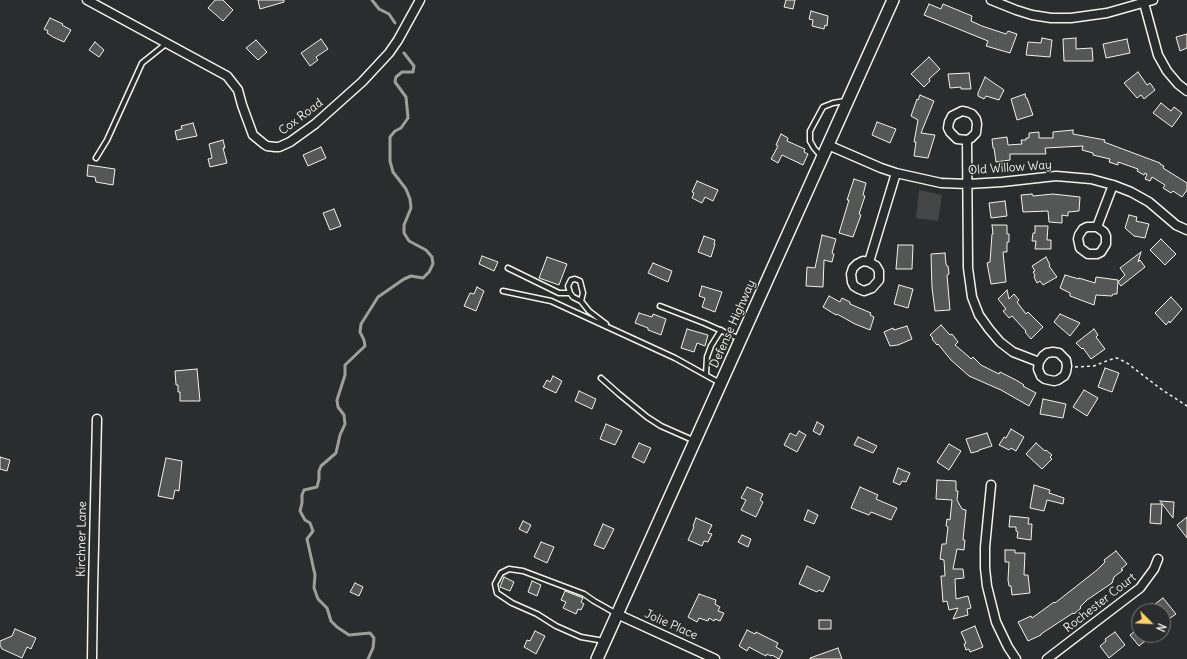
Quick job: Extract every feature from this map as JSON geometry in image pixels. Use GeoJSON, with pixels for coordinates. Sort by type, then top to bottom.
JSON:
{"type":"FeatureCollection","features":[{"type":"Feature","properties":{"kind":"main road","name":"Defense Highway"},"geometry":{"type":"LineString","coordinates":[[597,659],[893,0]]}},
{"type":"Feature","properties":{"kind":"street","name":"Cox Road"},"geometry":{"type":"LineString","coordinates":[[87,0],[227,76],[238,90],[242,106],[253,135],[267,146],[280,147],[296,138],[315,124],[372,72],[398,40],[420,0]]}},
{"type":"Feature","properties":{"kind":"street"},"geometry":{"type":"LineString","coordinates":[[991,0],[1032,15],[1051,18],[1071,18],[1107,13],[1153,0]]}},
{"type":"Feature","properties":{"kind":"street"},"geometry":{"type":"LineString","coordinates":[[1144,3],[1158,56],[1167,71],[1178,84],[1187,91]]}},
{"type":"Feature","properties":{"kind":"street"},"geometry":{"type":"LineString","coordinates":[[966,140],[968,184],[968,268],[972,297],[982,319],[1000,342],[1013,352],[1039,362]]}},
{"type":"Feature","properties":{"kind":"street","name":"Old Willow Way"},"geometry":{"type":"LineString","coordinates":[[828,145],[881,168],[896,173],[941,183],[968,184],[1002,182],[1056,176],[1091,179],[1131,192],[1149,202],[1176,225],[1187,230]]}},
{"type":"Feature","properties":{"kind":"street"},"geometry":{"type":"LineString","coordinates":[[869,262],[896,173]]}},
{"type":"Feature","properties":{"kind":"street"},"geometry":{"type":"LineString","coordinates":[[1097,227],[1113,185]]}},
{"type":"Feature","properties":{"kind":"street"},"geometry":{"type":"LineString","coordinates":[[1053,352],[1059,353],[1063,356],[1067,366],[1064,376],[1058,380],[1050,381],[1042,376],[1038,369],[1039,362],[1043,356],[1053,352]]}},
{"type":"Feature","properties":{"kind":"street","name":"Kirchner Lane"},"geometry":{"type":"LineString","coordinates":[[92,659],[92,588],[97,419]]}},
{"type":"Feature","properties":{"kind":"street"},"geometry":{"type":"LineString","coordinates":[[991,486],[985,547],[987,586],[996,622],[1008,647],[1016,659]]}},
{"type":"Feature","properties":{"kind":"street","name":"Rochester Court"},"geometry":{"type":"LineString","coordinates":[[1047,659],[1140,588],[1154,569],[1158,559]]}},
{"type":"Feature","properties":{"kind":"street","name":"Jolie Place"},"geometry":{"type":"LineString","coordinates":[[617,614],[715,659]]}},
{"type":"Feature","properties":{"kind":"lane"},"geometry":{"type":"LineString","coordinates":[[96,158],[107,140],[142,63],[167,43]]}},
{"type":"Feature","properties":{"kind":"lane"},"geometry":{"type":"LineString","coordinates":[[822,157],[810,141],[810,131],[823,107],[832,103],[848,101]]}},
{"type":"Feature","properties":{"kind":"lane"},"geometry":{"type":"LineString","coordinates":[[508,268],[559,293],[570,293]]}},
{"type":"Feature","properties":{"kind":"lane"},"geometry":{"type":"LineString","coordinates":[[581,301],[583,287],[580,281],[575,279],[571,280],[568,286],[573,297],[581,301],[589,311],[611,328]]}},
{"type":"Feature","properties":{"kind":"lane"},"geometry":{"type":"LineString","coordinates":[[503,291],[551,301],[675,358],[721,383]]}},
{"type":"Feature","properties":{"kind":"lane"},"geometry":{"type":"LineString","coordinates":[[660,306],[741,339]]}},
{"type":"Feature","properties":{"kind":"lane"},"geometry":{"type":"LineString","coordinates":[[706,375],[707,357],[711,346],[721,330]]}},
{"type":"Feature","properties":{"kind":"lane"},"geometry":{"type":"LineString","coordinates":[[601,378],[646,417],[661,426],[695,441]]}},
{"type":"Feature","properties":{"kind":"lane"},"geometry":{"type":"LineString","coordinates":[[605,641],[581,637],[556,626],[537,614],[512,603],[497,593],[495,584],[501,574],[509,569],[523,570],[584,594],[617,614]]}},
{"type":"Feature","properties":{"kind":"path"},"geometry":{"type":"LineString","coordinates":[[1067,366],[1094,366],[1117,358],[1127,363],[1161,389],[1187,406]]}},
{"type":"Feature","properties":{"kind":"shaded area"},"geometry":{"type":"Polygon","coordinates":[[[919,190],[942,195],[938,221],[916,218],[919,190]]]}},
{"type":"Feature","properties":{"kind":"building"},"geometry":{"type":"Polygon","coordinates":[[[215,0],[223,0],[233,10],[223,21],[208,8],[215,0]]]}},
{"type":"Feature","properties":{"kind":"building"},"geometry":{"type":"Polygon","coordinates":[[[258,0],[284,0],[284,2],[260,9],[258,0]]]}},
{"type":"Feature","properties":{"kind":"building"},"geometry":{"type":"Polygon","coordinates":[[[786,0],[795,0],[793,9],[784,7],[786,0]]]}},
{"type":"Feature","properties":{"kind":"building"},"geometry":{"type":"Polygon","coordinates":[[[929,4],[941,9],[943,4],[972,16],[971,21],[982,26],[1006,34],[1008,31],[1017,34],[1010,53],[986,46],[988,41],[924,15],[929,4]]]}},
{"type":"Feature","properties":{"kind":"building"},"geometry":{"type":"Polygon","coordinates":[[[811,11],[828,16],[827,26],[825,25],[824,29],[812,26],[813,20],[809,19],[811,11]]]}},
{"type":"Feature","properties":{"kind":"building"},"geometry":{"type":"Polygon","coordinates":[[[50,18],[63,24],[62,25],[71,30],[64,42],[53,37],[44,29],[50,18]]]}},
{"type":"Feature","properties":{"kind":"building"},"geometry":{"type":"Polygon","coordinates":[[[1187,34],[1187,48],[1180,51],[1176,37],[1187,34]]]}},
{"type":"Feature","properties":{"kind":"building"},"geometry":{"type":"Polygon","coordinates":[[[1042,38],[1052,40],[1050,57],[1026,55],[1028,42],[1041,43],[1042,38]]]}},
{"type":"Feature","properties":{"kind":"building"},"geometry":{"type":"Polygon","coordinates":[[[1076,38],[1076,49],[1092,48],[1093,61],[1064,61],[1063,39],[1076,38]]]}},
{"type":"Feature","properties":{"kind":"building"},"geometry":{"type":"Polygon","coordinates":[[[321,39],[328,49],[316,57],[318,60],[310,66],[301,53],[321,39]]]}},
{"type":"Feature","properties":{"kind":"building"},"geometry":{"type":"Polygon","coordinates":[[[1127,39],[1130,53],[1106,58],[1103,44],[1127,39]]]}},
{"type":"Feature","properties":{"kind":"building"},"geometry":{"type":"Polygon","coordinates":[[[256,40],[267,52],[258,60],[246,48],[256,40]]]}},
{"type":"Feature","properties":{"kind":"building"},"geometry":{"type":"Polygon","coordinates":[[[95,42],[104,50],[99,57],[89,50],[95,42]]]}},
{"type":"Feature","properties":{"kind":"building"},"geometry":{"type":"Polygon","coordinates":[[[929,57],[940,69],[929,79],[930,81],[924,87],[911,74],[929,57]]]}},
{"type":"Feature","properties":{"kind":"building"},"geometry":{"type":"Polygon","coordinates":[[[1138,72],[1147,85],[1150,83],[1155,90],[1144,99],[1141,95],[1137,98],[1124,83],[1138,72]]]}},
{"type":"Feature","properties":{"kind":"building"},"geometry":{"type":"Polygon","coordinates":[[[969,73],[971,89],[961,89],[961,87],[950,88],[948,74],[969,73]]]}},
{"type":"Feature","properties":{"kind":"building"},"geometry":{"type":"Polygon","coordinates":[[[985,77],[1004,90],[999,100],[986,96],[984,99],[978,96],[985,77]]]}},
{"type":"Feature","properties":{"kind":"building"},"geometry":{"type":"Polygon","coordinates":[[[1025,94],[1033,115],[1017,120],[1011,99],[1025,94]]]}},
{"type":"Feature","properties":{"kind":"building"},"geometry":{"type":"Polygon","coordinates":[[[920,95],[934,101],[921,133],[935,135],[928,158],[914,156],[916,142],[914,142],[918,120],[911,116],[920,95]]]}},
{"type":"Feature","properties":{"kind":"building"},"geometry":{"type":"Polygon","coordinates":[[[1161,103],[1171,111],[1174,107],[1182,113],[1172,127],[1153,113],[1161,103]]]}},
{"type":"Feature","properties":{"kind":"building"},"geometry":{"type":"Polygon","coordinates":[[[877,122],[896,129],[890,143],[872,135],[877,122]]]}},
{"type":"Feature","properties":{"kind":"building"},"geometry":{"type":"Polygon","coordinates":[[[193,123],[197,136],[177,140],[175,131],[182,129],[181,126],[193,123]]]}},
{"type":"Feature","properties":{"kind":"building"},"geometry":{"type":"Polygon","coordinates":[[[1073,130],[1073,134],[1105,140],[1104,142],[1160,163],[1164,166],[1163,168],[1187,183],[1187,190],[1182,197],[1173,191],[1171,193],[1163,188],[1165,185],[1152,177],[1150,181],[1145,179],[1147,174],[1145,173],[1144,175],[1137,171],[1138,169],[1118,162],[1118,165],[1109,162],[1110,159],[1093,155],[1093,153],[1082,150],[1083,146],[1045,148],[1046,154],[1010,154],[1010,160],[996,162],[992,139],[1007,137],[1008,145],[1022,144],[1021,140],[1026,140],[1026,138],[1029,138],[1029,133],[1039,132],[1039,138],[1053,138],[1053,132],[1073,130]]]}},
{"type":"Feature","properties":{"kind":"building"},"geometry":{"type":"Polygon","coordinates":[[[781,134],[788,138],[787,141],[805,149],[804,152],[808,154],[803,165],[782,155],[778,163],[771,159],[778,146],[776,145],[781,134]]]}},
{"type":"Feature","properties":{"kind":"building"},"geometry":{"type":"Polygon","coordinates":[[[223,140],[225,148],[223,148],[227,163],[210,167],[208,159],[212,158],[209,144],[223,140]]]}},
{"type":"Feature","properties":{"kind":"building"},"geometry":{"type":"Polygon","coordinates":[[[321,147],[326,158],[308,166],[303,155],[321,147]]]}},
{"type":"Feature","properties":{"kind":"building"},"geometry":{"type":"Polygon","coordinates":[[[88,165],[115,169],[113,185],[96,182],[95,177],[87,176],[88,165]]]}},
{"type":"Feature","properties":{"kind":"building"},"geometry":{"type":"Polygon","coordinates":[[[854,179],[866,183],[863,195],[865,196],[859,214],[861,215],[853,237],[839,233],[854,179]]]}},
{"type":"Feature","properties":{"kind":"building"},"geometry":{"type":"Polygon","coordinates":[[[697,181],[718,190],[713,201],[705,197],[702,203],[692,198],[694,193],[692,192],[697,181]]]}},
{"type":"Feature","properties":{"kind":"building"},"geometry":{"type":"Polygon","coordinates":[[[1032,194],[1033,196],[1053,194],[1080,197],[1079,211],[1068,212],[1068,216],[1062,215],[1062,223],[1049,222],[1048,211],[1023,212],[1021,195],[1032,194]]]}},
{"type":"Feature","properties":{"kind":"building"},"geometry":{"type":"Polygon","coordinates":[[[1005,201],[1007,216],[991,218],[989,203],[1005,201]]]}},
{"type":"Feature","properties":{"kind":"building"},"geometry":{"type":"Polygon","coordinates":[[[334,209],[341,226],[330,230],[323,213],[334,209]]]}},
{"type":"Feature","properties":{"kind":"building"},"geometry":{"type":"Polygon","coordinates":[[[1129,215],[1137,217],[1136,221],[1149,224],[1145,238],[1134,236],[1125,228],[1129,215]]]}},
{"type":"Feature","properties":{"kind":"building"},"geometry":{"type":"Polygon","coordinates":[[[992,225],[1007,225],[1009,242],[1007,242],[1007,252],[1003,252],[1006,282],[991,284],[987,263],[990,262],[993,234],[992,225]]]}},
{"type":"Feature","properties":{"kind":"building"},"geometry":{"type":"Polygon","coordinates":[[[1035,226],[1048,226],[1047,240],[1051,240],[1051,249],[1035,249],[1036,241],[1032,241],[1033,233],[1035,233],[1035,226]]]}},
{"type":"Feature","properties":{"kind":"building"},"geometry":{"type":"Polygon","coordinates":[[[822,235],[836,239],[832,253],[834,254],[832,262],[824,260],[823,287],[806,286],[807,267],[815,268],[822,235]]]}},
{"type":"Feature","properties":{"kind":"building"},"geometry":{"type":"Polygon","coordinates":[[[704,236],[715,240],[711,257],[698,252],[704,236]]]}},
{"type":"Feature","properties":{"kind":"building"},"geometry":{"type":"Polygon","coordinates":[[[1161,239],[1176,254],[1165,265],[1150,250],[1161,239]]]}},
{"type":"Feature","properties":{"kind":"building"},"geometry":{"type":"Polygon","coordinates":[[[898,245],[913,245],[912,269],[896,269],[898,245]]]}},
{"type":"Feature","properties":{"kind":"building"},"geometry":{"type":"Polygon","coordinates":[[[1141,252],[1138,262],[1140,260],[1145,267],[1121,286],[1118,282],[1125,275],[1120,268],[1141,252]]]}},
{"type":"Feature","properties":{"kind":"building"},"geometry":{"type":"Polygon","coordinates":[[[945,253],[949,274],[947,275],[950,310],[935,311],[932,288],[931,254],[945,253]]]}},
{"type":"Feature","properties":{"kind":"building"},"geometry":{"type":"Polygon","coordinates":[[[482,256],[498,262],[494,271],[479,264],[482,256]]]}},
{"type":"Feature","properties":{"kind":"building"},"geometry":{"type":"Polygon","coordinates":[[[547,257],[567,264],[559,285],[539,278],[547,257]]]}},
{"type":"Feature","properties":{"kind":"building"},"geometry":{"type":"Polygon","coordinates":[[[1046,257],[1050,265],[1049,266],[1057,277],[1043,285],[1040,281],[1037,283],[1033,272],[1035,271],[1032,266],[1046,257]]]}},
{"type":"Feature","properties":{"kind":"building"},"geometry":{"type":"Polygon","coordinates":[[[653,263],[672,271],[668,282],[648,273],[653,263]]]}},
{"type":"Feature","properties":{"kind":"building"},"geometry":{"type":"Polygon","coordinates":[[[1065,275],[1095,283],[1096,277],[1118,280],[1117,294],[1113,294],[1112,296],[1096,295],[1094,305],[1070,296],[1070,293],[1060,288],[1065,275]]]}},
{"type":"Feature","properties":{"kind":"building"},"geometry":{"type":"Polygon","coordinates":[[[899,285],[913,289],[908,308],[894,304],[899,285]]]}},
{"type":"Feature","properties":{"kind":"building"},"geometry":{"type":"Polygon","coordinates":[[[702,286],[722,292],[715,312],[702,307],[705,298],[699,296],[702,286]]]}},
{"type":"Feature","properties":{"kind":"building"},"geometry":{"type":"Polygon","coordinates":[[[477,287],[484,291],[476,311],[464,306],[470,293],[474,294],[477,287]]]}},
{"type":"Feature","properties":{"kind":"building"},"geometry":{"type":"Polygon","coordinates":[[[1007,290],[1009,299],[1014,294],[1019,300],[1017,302],[1026,314],[1028,312],[1043,327],[1031,339],[1025,332],[1026,331],[1012,316],[1009,318],[1003,311],[1006,309],[998,299],[1007,290]]]}},
{"type":"Feature","properties":{"kind":"building"},"geometry":{"type":"Polygon","coordinates":[[[829,296],[840,302],[842,298],[850,302],[850,304],[871,313],[870,315],[874,317],[870,330],[837,314],[836,315],[823,307],[829,296]]]}},
{"type":"Feature","properties":{"kind":"building"},"geometry":{"type":"Polygon","coordinates":[[[1171,297],[1182,309],[1170,323],[1169,321],[1166,325],[1155,313],[1171,297]]]}},
{"type":"Feature","properties":{"kind":"building"},"geometry":{"type":"Polygon","coordinates":[[[639,313],[652,317],[653,314],[666,319],[661,335],[635,323],[639,313]]]}},
{"type":"Feature","properties":{"kind":"building"},"geometry":{"type":"Polygon","coordinates":[[[1060,314],[1080,323],[1070,336],[1054,322],[1060,314]]]}},
{"type":"Feature","properties":{"kind":"building"},"geometry":{"type":"Polygon","coordinates":[[[941,325],[950,335],[952,334],[958,342],[955,345],[971,359],[973,357],[981,365],[1016,380],[1024,385],[1023,386],[1036,393],[1029,406],[1001,390],[969,376],[951,360],[930,335],[941,325]]]}},
{"type":"Feature","properties":{"kind":"building"},"geometry":{"type":"Polygon","coordinates":[[[907,326],[912,339],[898,345],[890,346],[884,332],[893,328],[894,330],[907,326]]]}},
{"type":"Feature","properties":{"kind":"building"},"geometry":{"type":"Polygon","coordinates":[[[687,329],[708,335],[705,346],[697,343],[694,352],[681,348],[687,329]]]}},
{"type":"Feature","properties":{"kind":"building"},"geometry":{"type":"Polygon","coordinates":[[[1094,329],[1098,335],[1096,337],[1105,349],[1091,359],[1083,348],[1082,349],[1076,343],[1094,329]]]}},
{"type":"Feature","properties":{"kind":"building"},"geometry":{"type":"Polygon","coordinates":[[[1105,368],[1119,373],[1112,392],[1098,387],[1105,368]]]}},
{"type":"Feature","properties":{"kind":"building"},"geometry":{"type":"Polygon","coordinates":[[[197,369],[200,401],[180,401],[180,392],[178,392],[178,385],[176,385],[175,371],[197,369]]]}},
{"type":"Feature","properties":{"kind":"building"},"geometry":{"type":"Polygon","coordinates":[[[553,376],[562,381],[556,393],[543,387],[547,380],[550,382],[553,376]]]}},
{"type":"Feature","properties":{"kind":"building"},"geometry":{"type":"Polygon","coordinates":[[[1084,390],[1098,398],[1087,416],[1073,407],[1084,390]]]}},
{"type":"Feature","properties":{"kind":"building"},"geometry":{"type":"Polygon","coordinates":[[[579,391],[596,399],[592,409],[575,401],[579,391]]]}},
{"type":"Feature","properties":{"kind":"building"},"geometry":{"type":"Polygon","coordinates":[[[1043,399],[1066,404],[1063,418],[1040,414],[1043,399]]]}},
{"type":"Feature","properties":{"kind":"building"},"geometry":{"type":"Polygon","coordinates":[[[817,422],[824,426],[820,435],[813,431],[817,422]]]}},
{"type":"Feature","properties":{"kind":"building"},"geometry":{"type":"Polygon","coordinates":[[[606,424],[622,431],[615,445],[600,439],[606,424]]]}},
{"type":"Feature","properties":{"kind":"building"},"geometry":{"type":"Polygon","coordinates":[[[1011,429],[1024,437],[1016,451],[1011,448],[1009,450],[999,445],[1004,437],[1006,438],[1011,429]]]}},
{"type":"Feature","properties":{"kind":"building"},"geometry":{"type":"Polygon","coordinates":[[[799,431],[806,435],[797,452],[784,445],[790,433],[796,436],[799,431]]]}},
{"type":"Feature","properties":{"kind":"building"},"geometry":{"type":"Polygon","coordinates":[[[987,433],[992,446],[971,453],[966,439],[987,433]]]}},
{"type":"Feature","properties":{"kind":"building"},"geometry":{"type":"Polygon","coordinates":[[[858,437],[877,446],[873,453],[854,445],[858,437]]]}},
{"type":"Feature","properties":{"kind":"building"},"geometry":{"type":"Polygon","coordinates":[[[639,443],[651,448],[644,463],[632,457],[639,443]]]}},
{"type":"Feature","properties":{"kind":"building"},"geometry":{"type":"Polygon","coordinates":[[[1036,443],[1052,455],[1050,457],[1052,459],[1042,469],[1026,454],[1036,443]]]}},
{"type":"Feature","properties":{"kind":"building"},"geometry":{"type":"Polygon","coordinates":[[[949,444],[961,451],[949,470],[937,462],[949,444]]]}},
{"type":"Feature","properties":{"kind":"building"},"geometry":{"type":"Polygon","coordinates":[[[0,457],[10,460],[7,471],[0,469],[0,457]]]}},
{"type":"Feature","properties":{"kind":"building"},"geometry":{"type":"Polygon","coordinates":[[[166,458],[182,461],[179,491],[175,490],[173,499],[158,496],[166,458]]]}},
{"type":"Feature","properties":{"kind":"building"},"geometry":{"type":"Polygon","coordinates":[[[898,468],[910,473],[906,482],[902,481],[900,485],[893,482],[898,468]]]}},
{"type":"Feature","properties":{"kind":"building"},"geometry":{"type":"Polygon","coordinates":[[[937,480],[956,481],[956,491],[958,491],[957,500],[962,509],[966,510],[963,540],[965,540],[964,550],[957,549],[953,569],[963,569],[964,578],[955,579],[956,599],[968,596],[971,608],[967,609],[968,615],[953,619],[958,608],[949,610],[947,601],[943,602],[941,576],[945,576],[944,560],[940,559],[942,544],[946,544],[948,527],[946,526],[947,519],[950,520],[952,500],[936,499],[937,480]]]}},
{"type":"Feature","properties":{"kind":"building"},"geometry":{"type":"Polygon","coordinates":[[[1034,485],[1050,490],[1049,493],[1064,498],[1063,504],[1047,500],[1044,511],[1030,508],[1034,485]]]}},
{"type":"Feature","properties":{"kind":"building"},"geometry":{"type":"Polygon","coordinates":[[[747,487],[763,494],[760,500],[763,502],[756,517],[741,510],[746,500],[741,498],[747,487]]]}},
{"type":"Feature","properties":{"kind":"building"},"geometry":{"type":"Polygon","coordinates":[[[860,487],[878,495],[876,499],[897,508],[891,520],[871,512],[869,515],[851,508],[860,487]]]}},
{"type":"Feature","properties":{"kind":"building"},"geometry":{"type":"Polygon","coordinates":[[[1160,501],[1174,502],[1173,518],[1160,501]]]}},
{"type":"Feature","properties":{"kind":"building"},"geometry":{"type":"Polygon","coordinates":[[[1151,504],[1162,504],[1161,524],[1150,523],[1151,504]]]}},
{"type":"Feature","properties":{"kind":"building"},"geometry":{"type":"Polygon","coordinates":[[[808,510],[818,515],[814,524],[804,520],[808,510]]]}},
{"type":"Feature","properties":{"kind":"building"},"geometry":{"type":"Polygon","coordinates":[[[1010,516],[1029,518],[1028,524],[1032,524],[1031,540],[1017,538],[1018,532],[1016,531],[1016,527],[1009,527],[1010,516]]]}},
{"type":"Feature","properties":{"kind":"building"},"geometry":{"type":"Polygon","coordinates":[[[1187,517],[1187,538],[1177,525],[1187,517]]]}},
{"type":"Feature","properties":{"kind":"building"},"geometry":{"type":"Polygon","coordinates":[[[696,518],[712,525],[708,533],[712,534],[708,542],[704,541],[702,546],[688,540],[696,518]]]}},
{"type":"Feature","properties":{"kind":"building"},"geometry":{"type":"Polygon","coordinates":[[[523,521],[531,525],[527,533],[519,529],[523,521]]]}},
{"type":"Feature","properties":{"kind":"building"},"geometry":{"type":"Polygon","coordinates":[[[603,524],[614,529],[604,549],[594,545],[603,524]]]}},
{"type":"Feature","properties":{"kind":"building"},"geometry":{"type":"Polygon","coordinates":[[[742,535],[751,539],[748,547],[738,542],[742,535]]]}},
{"type":"Feature","properties":{"kind":"building"},"geometry":{"type":"Polygon","coordinates":[[[541,542],[554,547],[547,563],[534,557],[541,542]]]}},
{"type":"Feature","properties":{"kind":"building"},"geometry":{"type":"Polygon","coordinates":[[[1005,550],[1015,550],[1015,553],[1025,553],[1024,575],[1028,575],[1030,593],[1012,595],[1011,586],[1009,586],[1008,580],[1009,562],[1005,562],[1005,550]]]}},
{"type":"Feature","properties":{"kind":"building"},"geometry":{"type":"Polygon","coordinates":[[[1116,551],[1127,564],[1121,569],[1123,570],[1114,577],[1112,583],[1087,600],[1074,614],[1073,613],[1041,635],[1028,641],[1018,622],[1031,616],[1032,618],[1054,602],[1055,603],[1097,570],[1105,562],[1104,560],[1116,551]]]}},
{"type":"Feature","properties":{"kind":"building"},"geometry":{"type":"Polygon","coordinates":[[[807,566],[830,577],[823,592],[819,590],[817,592],[799,584],[807,566]]]}},
{"type":"Feature","properties":{"kind":"building"},"geometry":{"type":"Polygon","coordinates":[[[504,577],[514,582],[510,591],[500,587],[504,577]]]}},
{"type":"Feature","properties":{"kind":"building"},"geometry":{"type":"Polygon","coordinates":[[[532,581],[541,585],[537,596],[528,592],[532,581]]]}},
{"type":"Feature","properties":{"kind":"building"},"geometry":{"type":"Polygon","coordinates":[[[355,583],[363,587],[359,596],[350,592],[355,583]]]}},
{"type":"Feature","properties":{"kind":"building"},"geometry":{"type":"Polygon","coordinates":[[[565,591],[583,598],[581,602],[584,604],[581,610],[578,609],[576,614],[563,608],[566,602],[561,600],[565,591]]]}},
{"type":"Feature","properties":{"kind":"building"},"geometry":{"type":"Polygon","coordinates":[[[699,594],[716,600],[715,604],[720,607],[718,611],[724,613],[720,621],[715,619],[714,621],[709,618],[708,621],[699,618],[697,622],[688,617],[699,594]]]}},
{"type":"Feature","properties":{"kind":"building"},"geometry":{"type":"Polygon","coordinates":[[[1163,598],[1167,603],[1156,603],[1163,598]]]}},
{"type":"Feature","properties":{"kind":"building"},"geometry":{"type":"Polygon","coordinates":[[[1171,608],[1176,614],[1171,617],[1171,608]]]}},
{"type":"Feature","properties":{"kind":"building"},"geometry":{"type":"Polygon","coordinates":[[[819,620],[831,620],[831,629],[819,629],[819,620]]]}},
{"type":"Feature","properties":{"kind":"building"},"geometry":{"type":"Polygon","coordinates":[[[975,626],[983,647],[970,652],[969,649],[966,650],[964,644],[966,643],[961,632],[975,626]]]}},
{"type":"Feature","properties":{"kind":"building"},"geometry":{"type":"Polygon","coordinates":[[[15,629],[36,638],[31,649],[27,647],[22,658],[2,649],[0,645],[0,641],[12,636],[15,629]]]}},
{"type":"Feature","properties":{"kind":"building"},"geometry":{"type":"Polygon","coordinates":[[[747,630],[755,634],[756,632],[778,643],[776,647],[783,651],[779,659],[772,655],[767,654],[766,656],[749,647],[747,651],[739,646],[747,630]]]}},
{"type":"Feature","properties":{"kind":"building"},"geometry":{"type":"Polygon","coordinates":[[[535,631],[545,636],[536,654],[524,647],[527,640],[530,641],[535,631]]]}},
{"type":"Feature","properties":{"kind":"building"},"geometry":{"type":"Polygon","coordinates":[[[1115,632],[1125,645],[1109,658],[1100,646],[1106,641],[1105,639],[1115,632]]]}},
{"type":"Feature","properties":{"kind":"building"},"geometry":{"type":"Polygon","coordinates":[[[838,648],[842,659],[810,659],[810,658],[838,648]]]}},
{"type":"Feature","properties":{"kind":"waterway"},"geometry":{"type":"LineString","coordinates":[[372,0],[379,9],[389,14],[395,23]]}},
{"type":"Feature","properties":{"kind":"waterway"},"geometry":{"type":"LineString","coordinates":[[368,659],[373,648],[374,638],[370,633],[349,635],[331,621],[327,608],[318,599],[314,588],[315,575],[307,539],[313,531],[310,523],[305,520],[300,511],[304,490],[317,487],[321,466],[336,453],[340,435],[345,424],[344,415],[338,407],[337,400],[345,375],[345,365],[365,346],[360,332],[361,324],[378,297],[404,279],[411,276],[423,278],[429,272],[433,264],[432,257],[426,250],[409,241],[404,233],[404,225],[411,208],[410,199],[406,189],[393,172],[390,161],[390,137],[395,131],[401,128],[408,118],[406,97],[395,82],[396,77],[402,72],[413,72],[414,66],[404,53]]}}]}
